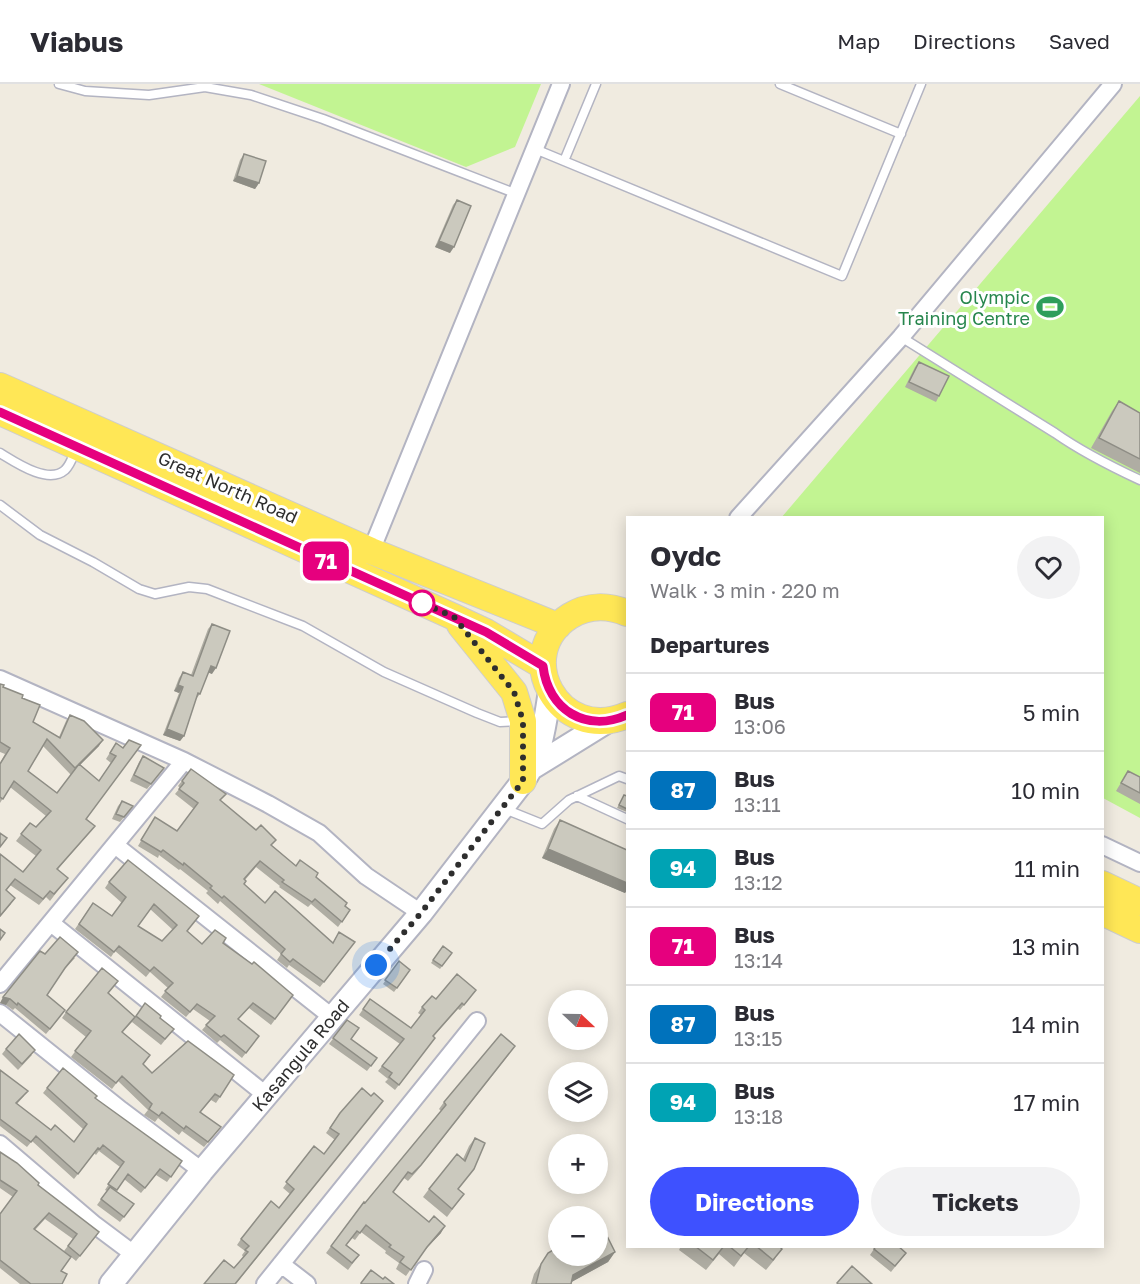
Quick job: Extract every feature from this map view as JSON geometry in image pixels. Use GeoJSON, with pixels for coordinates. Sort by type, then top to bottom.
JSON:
{"type":"FeatureCollection","features":[{"type":"Feature","properties":{"kind":"main road","name":"Great North Road"},"geometry":{"type":"LineString","coordinates":[[0,386],[371,551],[558,626]]}},
{"type":"Feature","properties":{"kind":"main road","name":"Great North Road"},"geometry":{"type":"LineString","coordinates":[[0,412],[454,617],[486,632],[543,666]]}},
{"type":"Feature","properties":{"kind":"main road"},"geometry":{"type":"LineString","coordinates":[[618,718],[597,722],[579,718],[563,708],[550,691],[543,666],[547,645],[558,626],[576,612],[597,607],[624,609]]}},
{"type":"Feature","properties":{"kind":"main road"},"geometry":{"type":"LineString","coordinates":[[454,617],[514,692],[523,721],[528,775]]}},
{"type":"Feature","properties":{"kind":"main road","name":"Kasangula Road"},"geometry":{"type":"LineString","coordinates":[[528,775],[543,729],[550,691]]}},
{"type":"Feature","properties":{"kind":"main road","name":"Kasangula Road"},"geometry":{"type":"LineString","coordinates":[[111,1284],[202,1171],[421,913],[528,775],[618,718]]}},
{"type":"Feature","properties":{"kind":"main road"},"geometry":{"type":"LineString","coordinates":[[1104,885],[1140,902]]}},
{"type":"Feature","properties":{"kind":"main road"},"geometry":{"type":"LineString","coordinates":[[1104,913],[1140,930]]}},
{"type":"Feature","properties":{"kind":"street"},"geometry":{"type":"LineString","coordinates":[[371,551],[561,84]]}},
{"type":"Feature","properties":{"kind":"street"},"geometry":{"type":"LineString","coordinates":[[740,516],[901,337],[1113,84]]}},
{"type":"Feature","properties":{"kind":"street"},"geometry":{"type":"LineString","coordinates":[[0,679],[184,761],[268,804],[319,833],[366,876],[421,913]]}},
{"type":"Feature","properties":{"kind":"street"},"geometry":{"type":"LineString","coordinates":[[0,984],[184,761]]}},
{"type":"Feature","properties":{"kind":"street"},"geometry":{"type":"LineString","coordinates":[[115,845],[332,1017]]}},
{"type":"Feature","properties":{"kind":"street"},"geometry":{"type":"LineString","coordinates":[[1104,846],[1140,863]]}},
{"type":"Feature","properties":{"kind":"street"},"geometry":{"type":"LineString","coordinates":[[51,922],[266,1095]]}},
{"type":"Feature","properties":{"kind":"street"},"geometry":{"type":"LineString","coordinates":[[0,1013],[121,1110],[202,1171]]}},
{"type":"Feature","properties":{"kind":"street"},"geometry":{"type":"LineString","coordinates":[[266,1284],[477,1021]]}},
{"type":"Feature","properties":{"kind":"street"},"geometry":{"type":"LineString","coordinates":[[0,1144],[95,1225],[135,1255]]}},
{"type":"Feature","properties":{"kind":"street"},"geometry":{"type":"LineString","coordinates":[[281,1264],[307,1284]]}},
{"type":"Feature","properties":{"kind":"lane"},"geometry":{"type":"LineString","coordinates":[[59,84],[85,91],[149,95],[205,87],[251,95],[323,119],[518,194]]}},
{"type":"Feature","properties":{"kind":"lane"},"geometry":{"type":"LineString","coordinates":[[564,161],[596,84]]}},
{"type":"Feature","properties":{"kind":"lane"},"geometry":{"type":"LineString","coordinates":[[780,84],[901,134]]}},
{"type":"Feature","properties":{"kind":"lane"},"geometry":{"type":"LineString","coordinates":[[535,149],[842,276],[921,84]]}},
{"type":"Feature","properties":{"kind":"lane"},"geometry":{"type":"LineString","coordinates":[[901,337],[1075,447],[1102,463],[1140,480]]}},
{"type":"Feature","properties":{"kind":"lane"},"geometry":{"type":"LineString","coordinates":[[0,453],[28,470],[45,474],[63,472],[69,465],[76,447]]}},
{"type":"Feature","properties":{"kind":"lane"},"geometry":{"type":"LineString","coordinates":[[0,505],[40,535],[139,588],[155,594],[189,587],[207,589],[303,626],[384,672],[477,713],[500,722],[523,721]]}},
{"type":"Feature","properties":{"kind":"lane"},"geometry":{"type":"LineString","coordinates":[[502,808],[542,824],[569,800],[619,776],[626,779]]}},
{"type":"Feature","properties":{"kind":"lane"},"geometry":{"type":"LineString","coordinates":[[577,796],[626,819]]}},
{"type":"Feature","properties":{"kind":"green space"},"geometry":{"type":"Polygon","coordinates":[[[259,84],[541,84],[515,147],[466,167],[259,84]]]}},
{"type":"Feature","properties":{"kind":"green space","name":"Olympic Training Centre"},"geometry":{"type":"Polygon","coordinates":[[[1140,96],[1140,818],[1104,799],[1104,516],[783,516],[1140,96]]]}},
{"type":"Feature","properties":{"kind":"building"},"geometry":{"type":"Polygon","coordinates":[[[244,154],[266,161],[259,183],[237,176],[244,154]]]}},
{"type":"Feature","properties":{"kind":"building"},"geometry":{"type":"Polygon","coordinates":[[[457,200],[471,206],[454,247],[439,241],[457,200]]]}},
{"type":"Feature","properties":{"kind":"building"},"geometry":{"type":"Polygon","coordinates":[[[919,362],[949,376],[939,396],[909,382],[919,362]]]}},
{"type":"Feature","properties":{"kind":"building"},"geometry":{"type":"Polygon","coordinates":[[[1119,401],[1140,413],[1140,459],[1099,438],[1119,401]]]}},
{"type":"Feature","properties":{"kind":"building"},"geometry":{"type":"Polygon","coordinates":[[[212,624],[230,631],[216,668],[211,666],[200,694],[198,693],[184,736],[167,729],[183,687],[178,685],[183,672],[193,676],[212,624]]]}},
{"type":"Feature","properties":{"kind":"building"},"geometry":{"type":"Polygon","coordinates":[[[0,684],[23,695],[22,698],[40,705],[33,722],[60,738],[70,715],[84,721],[103,740],[79,764],[99,781],[116,756],[110,753],[116,743],[123,748],[129,740],[141,745],[86,819],[95,826],[57,869],[68,878],[54,894],[50,891],[43,899],[15,879],[6,890],[15,898],[0,916],[0,854],[23,872],[41,850],[21,834],[30,823],[36,827],[51,811],[14,781],[3,799],[0,797],[0,764],[10,748],[0,742],[0,684]],[[47,739],[28,771],[57,793],[79,764],[75,768],[47,739]]]}},
{"type":"Feature","properties":{"kind":"building"},"geometry":{"type":"Polygon","coordinates":[[[143,756],[164,768],[151,784],[134,775],[143,756]]]}},
{"type":"Feature","properties":{"kind":"building"},"geometry":{"type":"Polygon","coordinates":[[[191,769],[226,794],[220,800],[256,830],[261,825],[276,840],[271,845],[296,866],[300,860],[318,873],[316,877],[347,903],[345,906],[350,910],[342,922],[315,899],[312,902],[282,882],[284,880],[260,861],[244,879],[246,881],[244,884],[265,903],[275,891],[333,943],[339,932],[355,942],[324,982],[293,959],[290,962],[281,954],[285,949],[224,896],[222,898],[210,888],[212,886],[184,863],[183,865],[163,850],[161,852],[141,840],[155,817],[177,831],[198,803],[179,789],[191,769]]]}},
{"type":"Feature","properties":{"kind":"building"},"geometry":{"type":"Polygon","coordinates":[[[1128,771],[1140,777],[1140,793],[1121,783],[1128,771]]]}},
{"type":"Feature","properties":{"kind":"building"},"geometry":{"type":"Polygon","coordinates":[[[624,795],[626,796],[626,808],[619,805],[624,795]]]}},
{"type":"Feature","properties":{"kind":"building"},"geometry":{"type":"Polygon","coordinates":[[[122,801],[133,806],[124,817],[116,814],[122,801]]]}},
{"type":"Feature","properties":{"kind":"building"},"geometry":{"type":"Polygon","coordinates":[[[560,820],[626,850],[626,883],[548,849],[560,820]]]}},
{"type":"Feature","properties":{"kind":"building"},"geometry":{"type":"Polygon","coordinates":[[[0,833],[7,838],[0,847],[0,833]]]}},
{"type":"Feature","properties":{"kind":"building"},"geometry":{"type":"Polygon","coordinates":[[[128,860],[199,916],[187,931],[202,944],[215,930],[226,938],[223,943],[252,964],[254,962],[293,995],[275,1019],[253,1003],[238,1019],[259,1036],[246,1053],[224,1035],[221,1037],[206,1025],[215,1016],[197,1004],[190,1012],[165,991],[173,983],[154,967],[150,971],[119,946],[114,952],[79,924],[93,903],[112,916],[126,897],[109,882],[128,860]],[[154,904],[138,926],[162,941],[177,925],[154,904]]]}},
{"type":"Feature","properties":{"kind":"building"},"geometry":{"type":"Polygon","coordinates":[[[0,929],[5,933],[0,940],[0,929]]]}},
{"type":"Feature","properties":{"kind":"building"},"geometry":{"type":"Polygon","coordinates":[[[60,937],[78,952],[47,995],[65,1010],[50,1029],[18,1003],[17,1005],[3,997],[40,951],[45,954],[60,937]]]}},
{"type":"Feature","properties":{"kind":"building"},"geometry":{"type":"Polygon","coordinates":[[[443,946],[452,953],[442,966],[433,960],[443,946]]]}},
{"type":"Feature","properties":{"kind":"building"},"geometry":{"type":"Polygon","coordinates":[[[399,961],[410,970],[397,988],[385,980],[399,961]]]}},
{"type":"Feature","properties":{"kind":"building"},"geometry":{"type":"Polygon","coordinates":[[[102,968],[118,981],[108,993],[135,1017],[122,1032],[150,1055],[143,1064],[152,1073],[188,1041],[234,1075],[220,1097],[215,1094],[200,1112],[221,1127],[208,1142],[186,1126],[184,1129],[162,1112],[159,1116],[149,1109],[152,1104],[122,1076],[116,1083],[75,1051],[91,1031],[66,1012],[102,968]]]}},
{"type":"Feature","properties":{"kind":"building"},"geometry":{"type":"Polygon","coordinates":[[[457,974],[476,990],[433,1036],[435,1038],[399,1085],[389,1077],[392,1073],[382,1066],[404,1039],[363,1009],[370,999],[411,1028],[425,1010],[422,1007],[432,996],[436,999],[457,974]]]}},
{"type":"Feature","properties":{"kind":"building"},"geometry":{"type":"Polygon","coordinates":[[[145,1003],[174,1029],[165,1039],[136,1016],[145,1003]]]}},
{"type":"Feature","properties":{"kind":"building"},"geometry":{"type":"Polygon","coordinates":[[[347,1020],[359,1028],[351,1039],[377,1058],[371,1066],[333,1038],[347,1020]]]}},
{"type":"Feature","properties":{"kind":"building"},"geometry":{"type":"Polygon","coordinates":[[[19,1034],[35,1050],[22,1064],[6,1049],[19,1034]]]}},
{"type":"Feature","properties":{"kind":"building"},"geometry":{"type":"Polygon","coordinates":[[[501,1034],[515,1046],[421,1165],[412,1174],[408,1172],[393,1192],[429,1222],[434,1216],[445,1226],[411,1270],[400,1262],[404,1257],[389,1247],[391,1245],[366,1225],[360,1233],[357,1231],[346,1245],[359,1255],[352,1263],[331,1246],[364,1202],[446,1105],[444,1102],[501,1034]]]}},
{"type":"Feature","properties":{"kind":"building"},"geometry":{"type":"Polygon","coordinates":[[[63,1068],[97,1096],[95,1098],[182,1161],[171,1177],[160,1169],[145,1188],[128,1174],[117,1190],[108,1184],[124,1162],[103,1145],[100,1149],[98,1148],[78,1174],[36,1136],[31,1142],[0,1119],[0,1070],[28,1091],[16,1103],[51,1130],[55,1125],[74,1142],[87,1124],[47,1088],[63,1068]]]}},
{"type":"Feature","properties":{"kind":"building"},"geometry":{"type":"Polygon","coordinates":[[[362,1088],[371,1096],[374,1093],[383,1101],[235,1284],[204,1284],[224,1260],[234,1268],[248,1252],[245,1250],[249,1246],[241,1239],[271,1201],[279,1208],[294,1189],[286,1182],[314,1146],[324,1154],[339,1134],[330,1128],[362,1088]]]}},
{"type":"Feature","properties":{"kind":"building"},"geometry":{"type":"Polygon","coordinates":[[[475,1138],[485,1143],[474,1169],[458,1189],[464,1194],[452,1209],[429,1189],[457,1154],[465,1161],[475,1138]]]}},
{"type":"Feature","properties":{"kind":"building"},"geometry":{"type":"Polygon","coordinates":[[[0,1152],[17,1163],[39,1183],[38,1185],[99,1232],[80,1256],[68,1246],[77,1234],[49,1213],[34,1229],[71,1257],[61,1271],[67,1274],[62,1284],[31,1284],[0,1260],[0,1214],[17,1191],[0,1180],[0,1152]]]}},
{"type":"Feature","properties":{"kind":"building"},"geometry":{"type":"Polygon","coordinates":[[[110,1187],[134,1204],[124,1217],[101,1199],[110,1187]]]}},
{"type":"Feature","properties":{"kind":"building"},"geometry":{"type":"Polygon","coordinates":[[[608,1238],[615,1252],[608,1256],[608,1238]]]}},
{"type":"Feature","properties":{"kind":"building"},"geometry":{"type":"Polygon","coordinates":[[[698,1248],[722,1248],[713,1260],[698,1248]]]}},
{"type":"Feature","properties":{"kind":"building"},"geometry":{"type":"Polygon","coordinates":[[[731,1248],[747,1248],[741,1256],[731,1248]]]}},
{"type":"Feature","properties":{"kind":"building"},"geometry":{"type":"Polygon","coordinates":[[[758,1248],[781,1248],[773,1260],[758,1248]]]}},
{"type":"Feature","properties":{"kind":"building"},"geometry":{"type":"Polygon","coordinates":[[[900,1248],[906,1253],[895,1266],[874,1249],[900,1248]]]}},
{"type":"Feature","properties":{"kind":"building"},"geometry":{"type":"Polygon","coordinates":[[[548,1253],[548,1266],[589,1266],[573,1275],[571,1284],[536,1284],[541,1264],[548,1253]]]}},
{"type":"Feature","properties":{"kind":"building"},"geometry":{"type":"Polygon","coordinates":[[[852,1266],[872,1284],[838,1284],[852,1266]]]}},
{"type":"Feature","properties":{"kind":"building"},"geometry":{"type":"Polygon","coordinates":[[[371,1270],[383,1279],[385,1277],[394,1284],[361,1284],[371,1270]]]}},
{"type":"Feature","properties":{"kind":"bus line","name":"71"},"geometry":{"type":"LineString","coordinates":[[0,412],[486,632],[543,666],[546,683],[557,702],[579,718],[597,722],[626,715]]}},
{"type":"Feature","properties":{"kind":"place","name":"Olympic Training Centre"},"geometry":{"type":"Point","coordinates":[1050,307]}},
{"type":"Feature","properties":{"kind":"route"},"geometry":{"type":"LineString","coordinates":[[376,965],[421,913],[523,781],[523,721],[514,692],[454,617],[422,603]]}}]}
